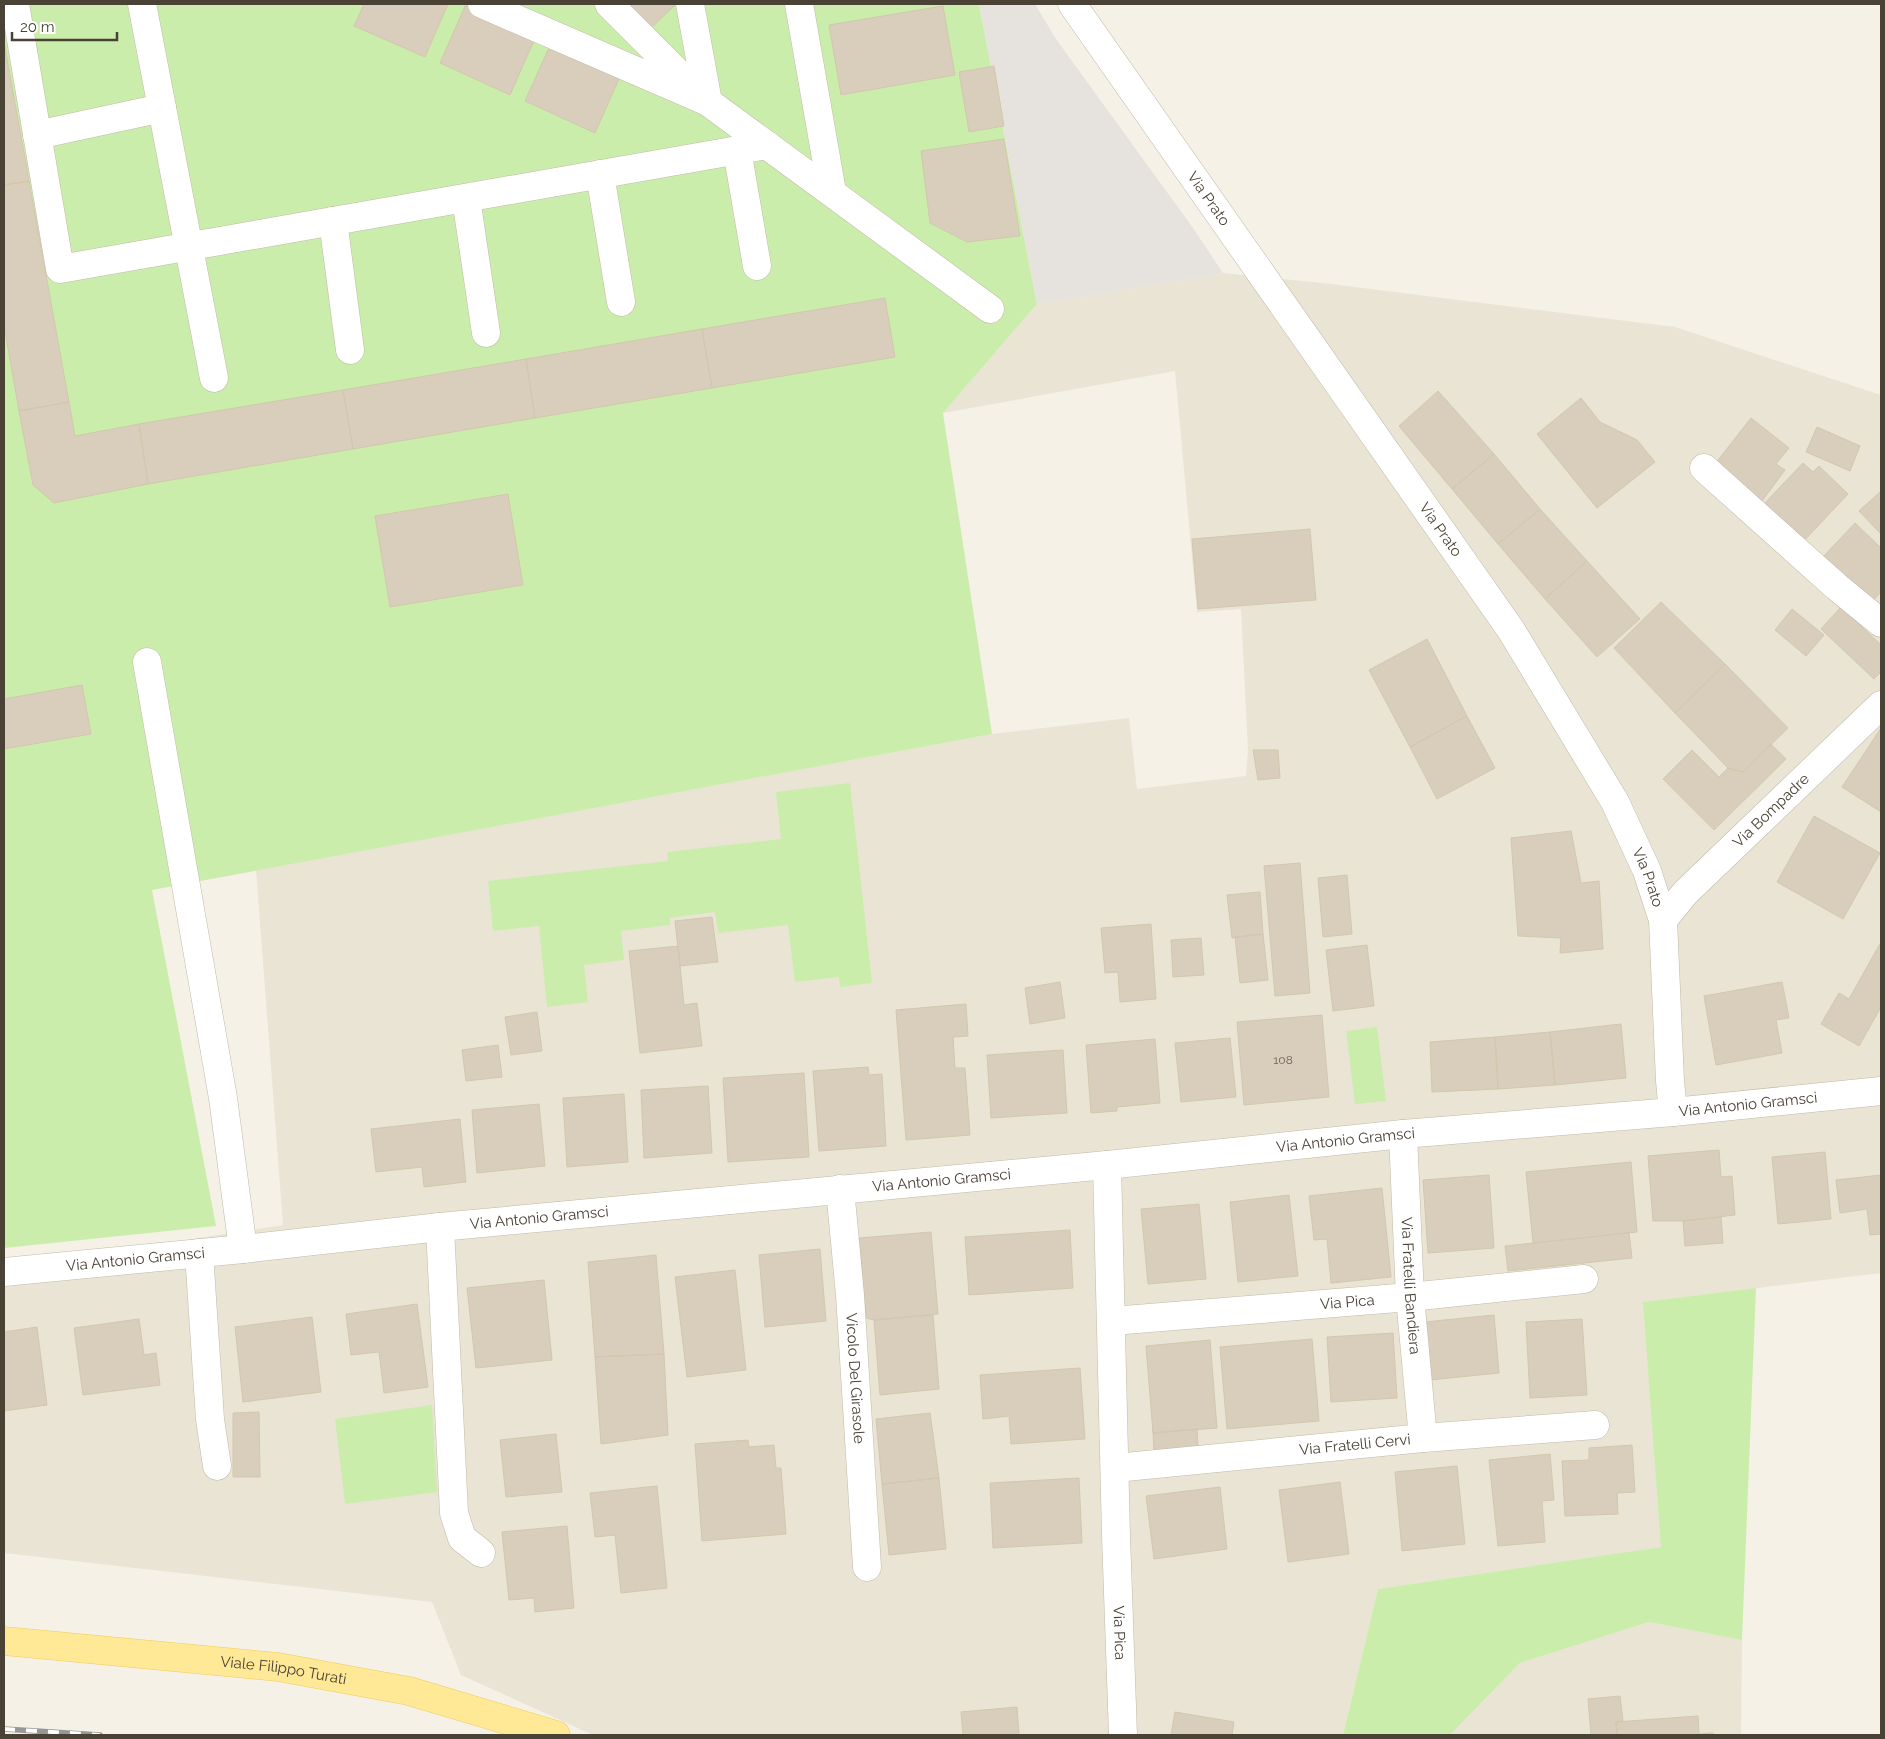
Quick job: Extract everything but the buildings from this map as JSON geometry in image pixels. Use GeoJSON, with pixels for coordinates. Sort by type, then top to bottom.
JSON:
{"type":"FeatureCollection","features":[{"type":"Feature","properties":{"kind":"main road","name":"Viale Filippo Turati"},"geometry":{"type":"LineString","coordinates":[[4,1641],[278,1667],[409,1691],[556,1735]]}},
{"type":"Feature","properties":{"kind":"street"},"geometry":{"type":"LineString","coordinates":[[15,4],[60,269],[767,145]]}},
{"type":"Feature","properties":{"kind":"street"},"geometry":{"type":"LineString","coordinates":[[142,4],[214,378]]}},
{"type":"Feature","properties":{"kind":"street"},"geometry":{"type":"LineString","coordinates":[[482,4],[708,102]]}},
{"type":"Feature","properties":{"kind":"street"},"geometry":{"type":"LineString","coordinates":[[609,4],[708,102],[990,309]]}},
{"type":"Feature","properties":{"kind":"street"},"geometry":{"type":"LineString","coordinates":[[690,4],[708,102]]}},
{"type":"Feature","properties":{"kind":"street"},"geometry":{"type":"LineString","coordinates":[[799,4],[832,192]]}},
{"type":"Feature","properties":{"kind":"street","name":"Via Prato"},"geometry":{"type":"LineString","coordinates":[[1072,4],[1511,630],[1615,802],[1647,871],[1663,920],[1673,1112]]}},
{"type":"Feature","properties":{"kind":"street"},"geometry":{"type":"LineString","coordinates":[[37,135],[162,108]]}},
{"type":"Feature","properties":{"kind":"street"},"geometry":{"type":"LineString","coordinates":[[737,150],[757,266]]}},
{"type":"Feature","properties":{"kind":"street"},"geometry":{"type":"LineString","coordinates":[[600,174],[621,302]]}},
{"type":"Feature","properties":{"kind":"street"},"geometry":{"type":"LineString","coordinates":[[466,198],[486,333]]}},
{"type":"Feature","properties":{"kind":"street"},"geometry":{"type":"LineString","coordinates":[[333,221],[350,350]]}},
{"type":"Feature","properties":{"kind":"street"},"geometry":{"type":"LineString","coordinates":[[1704,468],[1837,587],[1881,623]]}},
{"type":"Feature","properties":{"kind":"street"},"geometry":{"type":"LineString","coordinates":[[147,662],[223,1098],[244,1249]]}},
{"type":"Feature","properties":{"kind":"street","name":"Via Bompadre"},"geometry":{"type":"LineString","coordinates":[[1663,920],[1685,893],[1881,705]]}},
{"type":"Feature","properties":{"kind":"street","name":"Via Antonio Gramsci"},"geometry":{"type":"LineString","coordinates":[[4,1272],[244,1249],[440,1227],[1107,1165],[1403,1134],[1673,1112],[1881,1091]]}},
{"type":"Feature","properties":{"kind":"street","name":"Via Fratelli Bandiera"},"geometry":{"type":"LineString","coordinates":[[1403,1134],[1410,1297],[1423,1438]]}},
{"type":"Feature","properties":{"kind":"street","name":"Via Pica"},"geometry":{"type":"LineString","coordinates":[[1107,1165],[1123,1735]]}},
{"type":"Feature","properties":{"kind":"street","name":"Vicolo Del Girasole"},"geometry":{"type":"LineString","coordinates":[[840,1189],[850,1295],[867,1567]]}},
{"type":"Feature","properties":{"kind":"street"},"geometry":{"type":"LineString","coordinates":[[440,1227],[454,1513],[462,1538],[481,1552]]}},
{"type":"Feature","properties":{"kind":"street"},"geometry":{"type":"LineString","coordinates":[[199,1253],[210,1419],[217,1466]]}},
{"type":"Feature","properties":{"kind":"street","name":"Via Pica"},"geometry":{"type":"LineString","coordinates":[[1112,1321],[1410,1297],[1584,1279]]}},
{"type":"Feature","properties":{"kind":"street","name":"Via Fratelli Cervi"},"geometry":{"type":"LineString","coordinates":[[1115,1468],[1423,1438],[1595,1424]]}},
{"type":"Feature","properties":{"kind":"shaded area"},"geometry":{"type":"Polygon","coordinates":[[[979,4],[1035,4],[1056,39],[1193,228],[1223,273],[1037,304],[979,4]]]}},
{"type":"Feature","properties":{"kind":"shaded area"},"geometry":{"type":"Polygon","coordinates":[[[1223,273],[1323,283],[1675,327],[1881,395],[1881,1273],[1644,1302],[1662,1547],[1378,1589],[1343,1735],[593,1735],[461,1675],[432,1602],[4,1553],[4,1268],[283,1225],[256,870],[992,734],[1129,718],[1137,789],[1246,776],[1248,750],[1241,609],[1197,612],[1175,371],[943,413],[1037,304],[1223,273]]]}},
{"type":"Feature","properties":{"kind":"shaded area"},"geometry":{"type":"Polygon","coordinates":[[[1649,1622],[1742,1640],[1741,1735],[1450,1735],[1520,1663],[1649,1622]]]}},
{"type":"Feature","properties":{"kind":"green space"},"geometry":{"type":"Polygon","coordinates":[[[4,4],[979,4],[1037,304],[943,413],[992,734],[152,890],[216,1226],[4,1248],[4,4]]]}},
{"type":"Feature","properties":{"kind":"green space"},"geometry":{"type":"Polygon","coordinates":[[[850,783],[872,983],[840,987],[839,977],[795,982],[788,925],[718,933],[715,912],[670,918],[670,925],[621,931],[624,960],[584,965],[588,1002],[547,1007],[539,926],[493,931],[488,881],[668,861],[667,852],[781,839],[776,792],[850,783]]]}},
{"type":"Feature","properties":{"kind":"green space"},"geometry":{"type":"Polygon","coordinates":[[[1377,1027],[1386,1101],[1355,1104],[1346,1031],[1377,1027]]]}},
{"type":"Feature","properties":{"kind":"green space"},"geometry":{"type":"Polygon","coordinates":[[[1756,1288],[1742,1640],[1649,1622],[1520,1663],[1450,1735],[1343,1735],[1378,1589],[1661,1547],[1643,1302],[1756,1288]]]}},
{"type":"Feature","properties":{"kind":"green space"},"geometry":{"type":"Polygon","coordinates":[[[432,1405],[437,1492],[345,1504],[335,1419],[432,1405]]]}},
{"type":"Feature","properties":{"kind":"railway"},"geometry":{"type":"LineString","coordinates":[[4,1729],[100,1735]]}}]}
